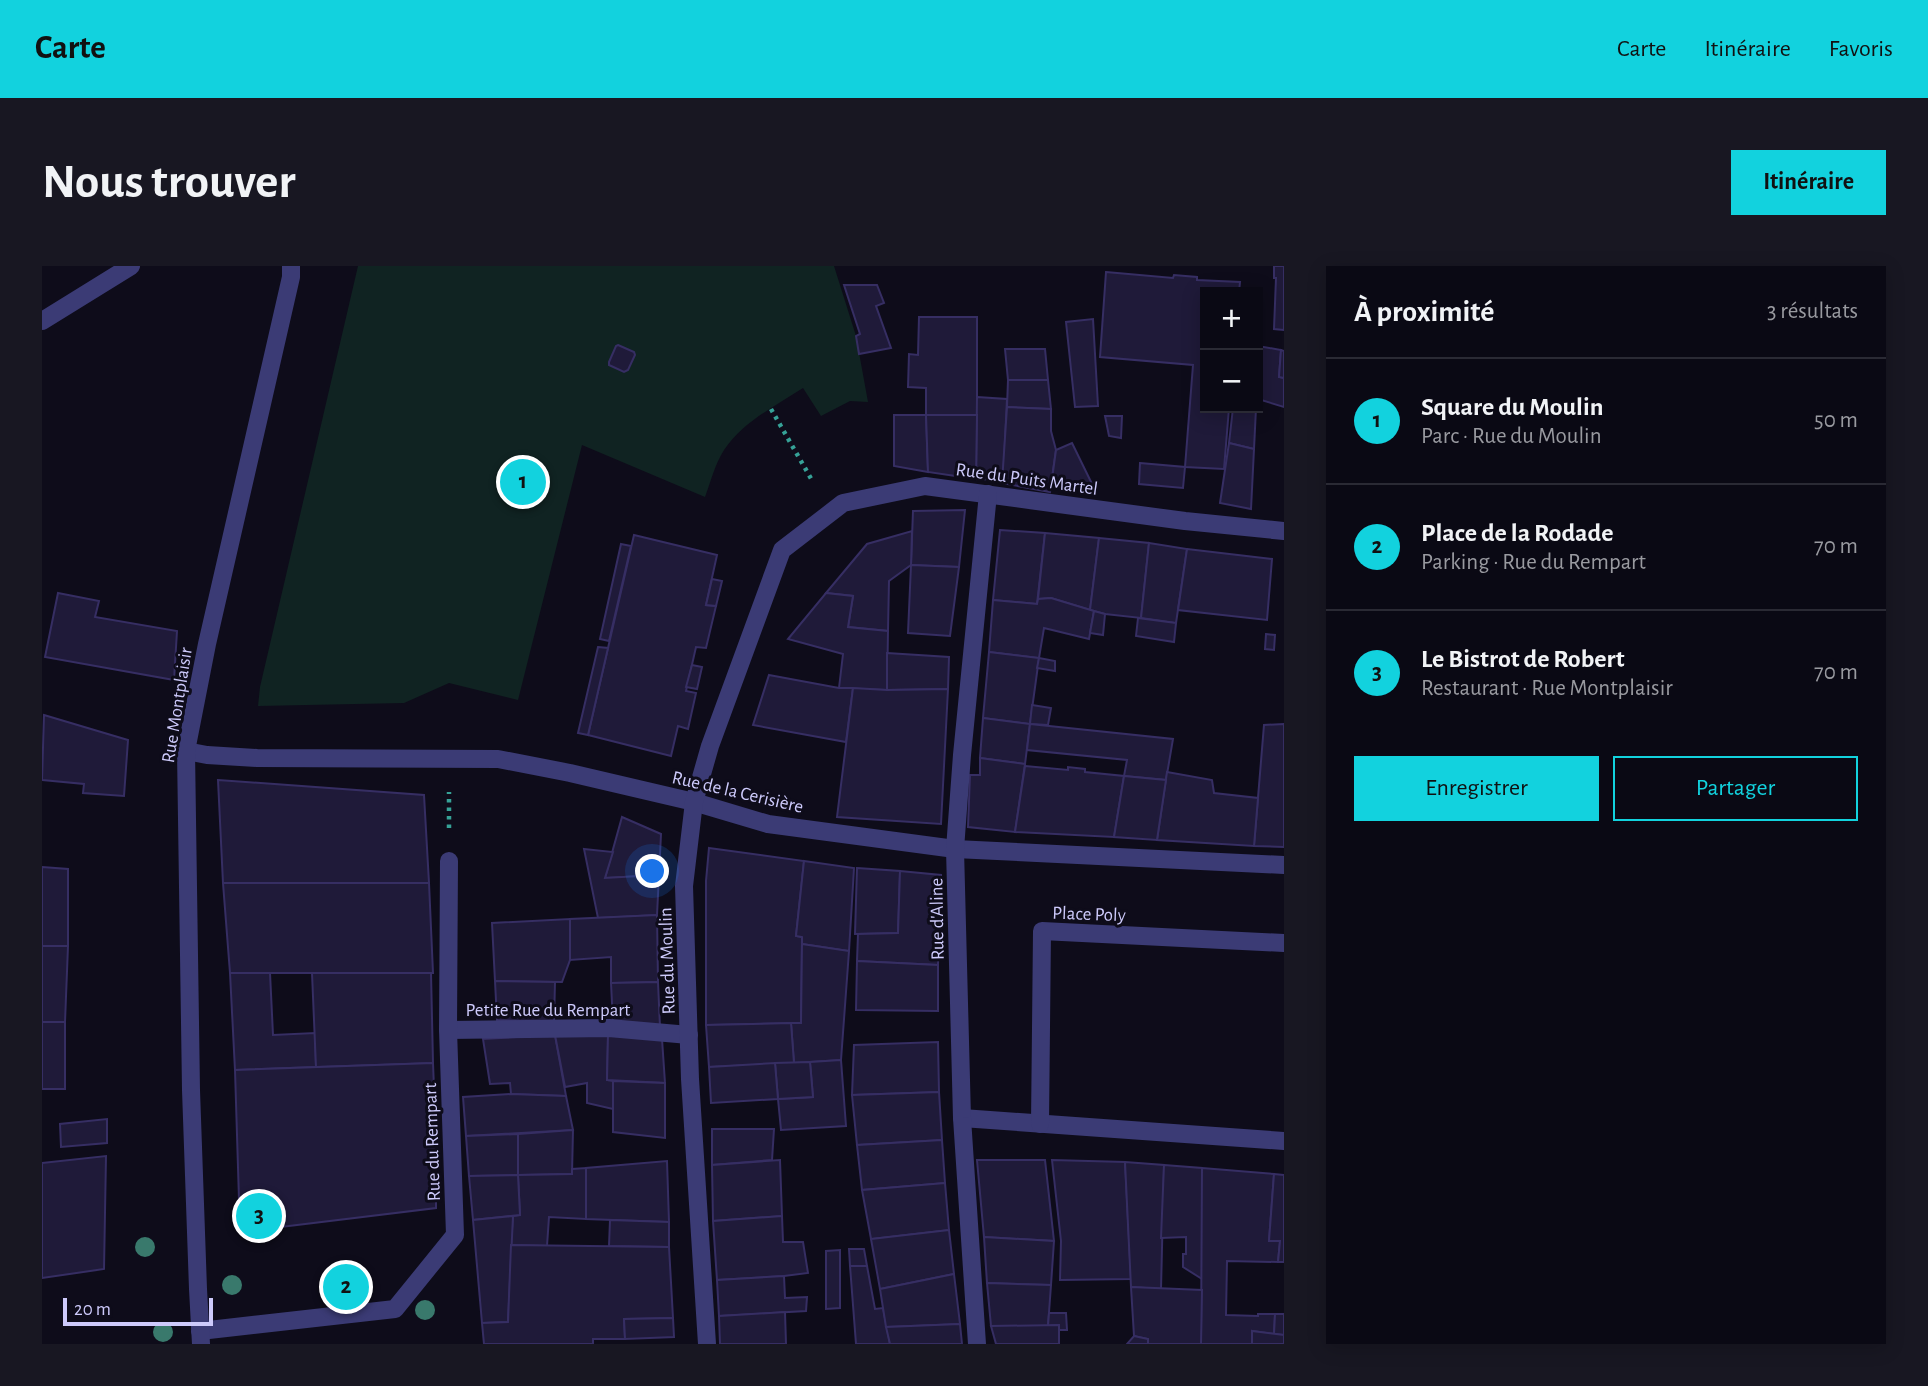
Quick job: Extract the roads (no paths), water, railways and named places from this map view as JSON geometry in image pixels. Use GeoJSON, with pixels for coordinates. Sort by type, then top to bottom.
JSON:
{"type":"FeatureCollection","features":[{"type":"Feature","properties":{"kind":"street"},"geometry":{"type":"LineString","coordinates":[[42,321],[131,266]]}},
{"type":"Feature","properties":{"kind":"street","name":"Rue Montplaisir"},"geometry":{"type":"LineString","coordinates":[[201,1338],[191,1090],[186,751],[207,644],[291,278],[291,266]]}},
{"type":"Feature","properties":{"kind":"street","name":"Rue du Puits Martel"},"geometry":{"type":"LineString","coordinates":[[782,550],[843,503],[925,486],[1185,521],[1284,531]]}},
{"type":"Feature","properties":{"kind":"street","name":"Rue d'Aline"},"geometry":{"type":"LineString","coordinates":[[977,1344],[962,1118],[955,849],[988,494]]}},
{"type":"Feature","properties":{"kind":"street","name":"Rue du Moulin"},"geometry":{"type":"LineString","coordinates":[[707,1344],[690,1079],[684,886],[694,802],[710,746],[782,550]]}},
{"type":"Feature","properties":{"kind":"street","name":"Rue de la Cerisière"},"geometry":{"type":"LineString","coordinates":[[186,751],[257,758],[498,759],[694,802],[768,824],[955,849],[1284,865]]}},
{"type":"Feature","properties":{"kind":"street","name":"Rue du Rempart"},"geometry":{"type":"LineString","coordinates":[[201,1338],[395,1309],[455,1235],[448,1030],[449,861]]}},
{"type":"Feature","properties":{"kind":"street","name":"Place Poly"},"geometry":{"type":"LineString","coordinates":[[1040,1124],[1042,931],[1284,943]]}},
{"type":"Feature","properties":{"kind":"street","name":"Petite Rue du Rempart"},"geometry":{"type":"LineString","coordinates":[[448,1030],[609,1028],[689,1035]]}},
{"type":"Feature","properties":{"kind":"street"},"geometry":{"type":"LineString","coordinates":[[962,1118],[1284,1140]]}},
{"type":"Feature","properties":{"kind":"place","name":"Square du Moulin"},"geometry":{"type":"Point","coordinates":[523,482]}},
{"type":"Feature","properties":{"kind":"place","name":"Le Bistrot de Robert"},"geometry":{"type":"Point","coordinates":[259,1216]}},
{"type":"Feature","properties":{"kind":"place","name":"Place de la Rodade"},"geometry":{"type":"Point","coordinates":[346,1287]}}]}
